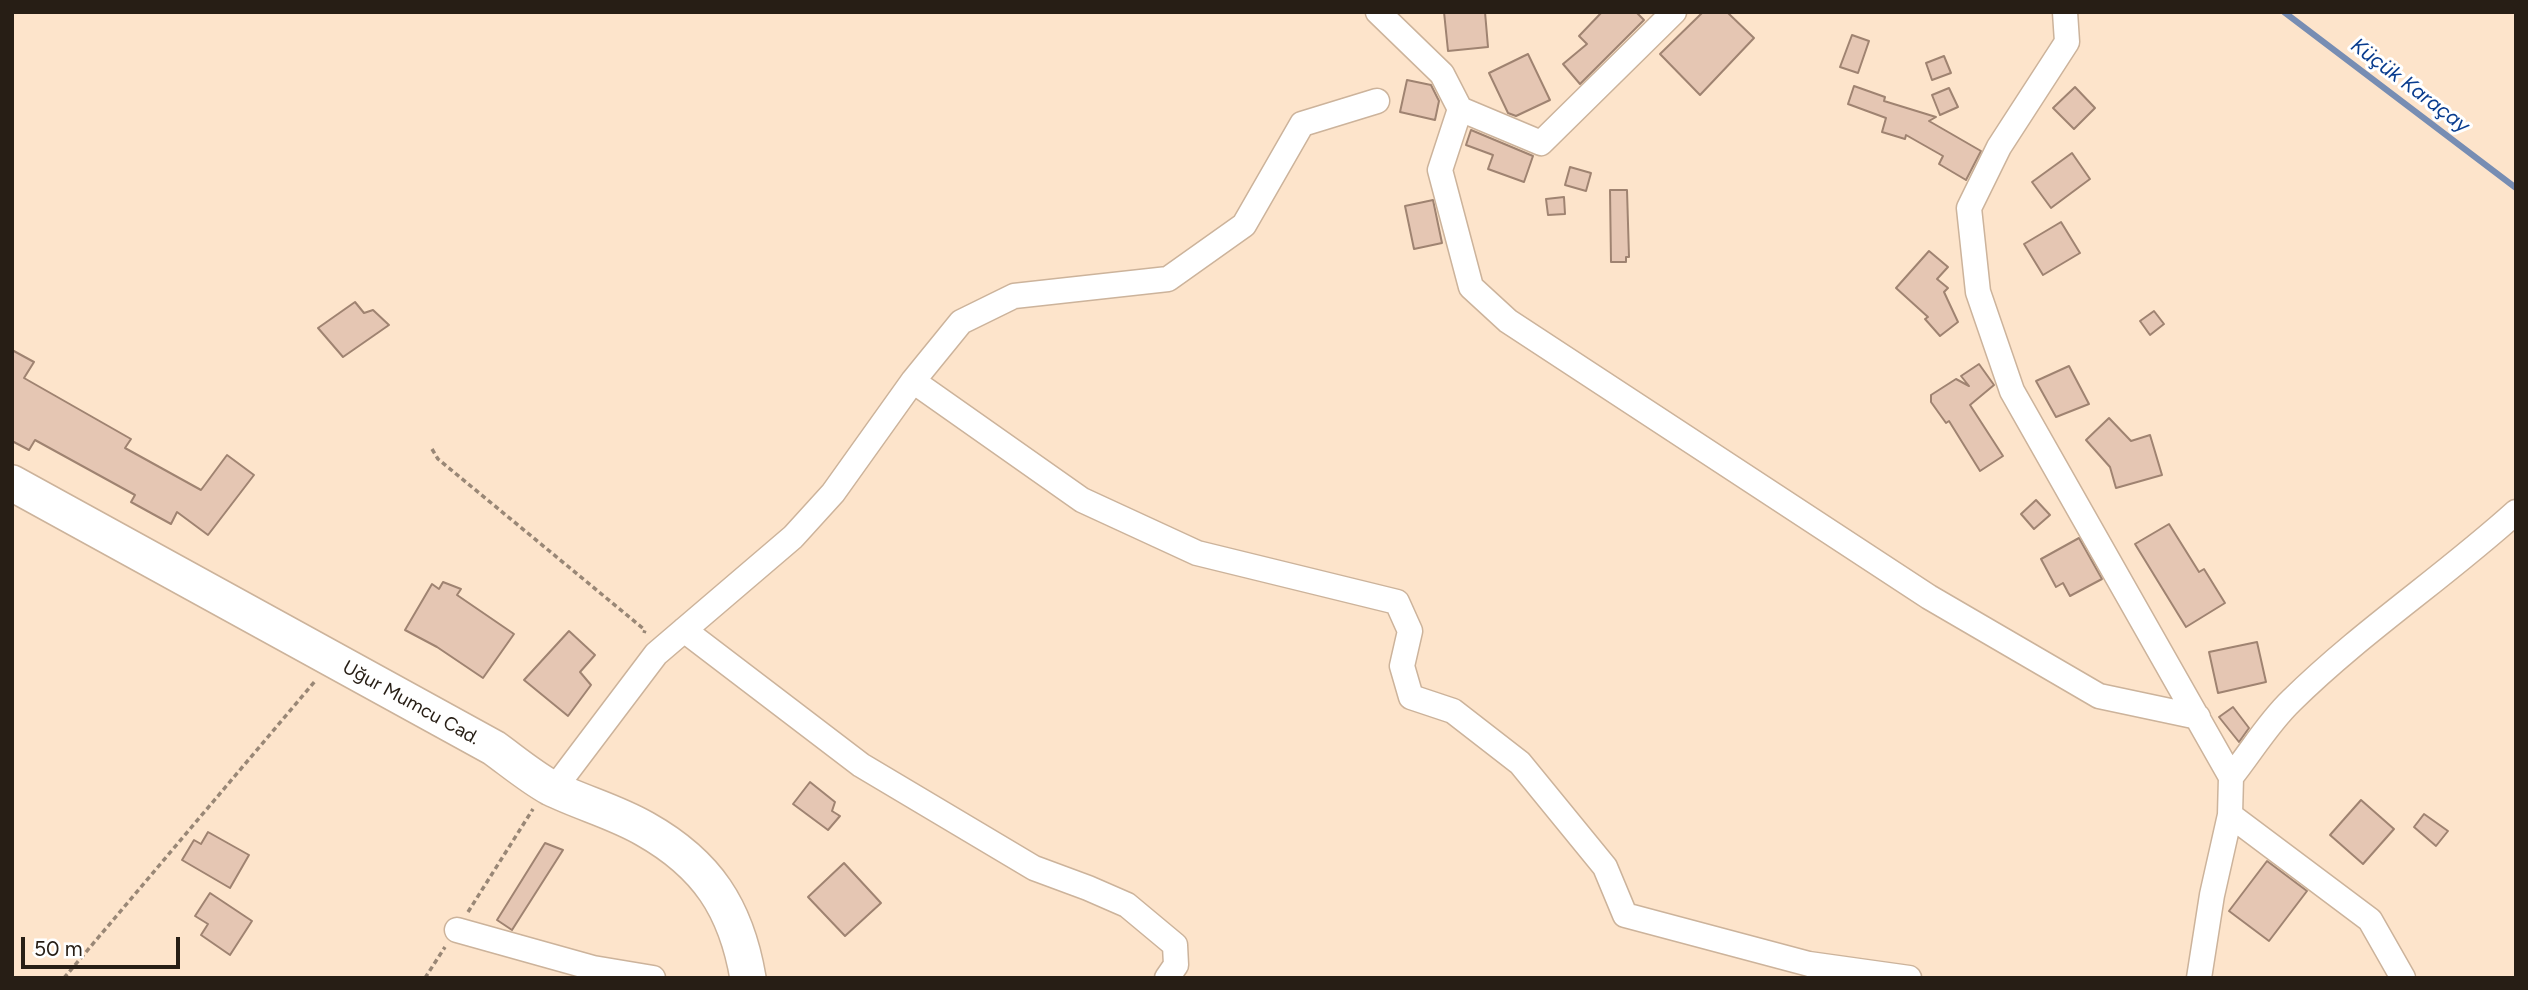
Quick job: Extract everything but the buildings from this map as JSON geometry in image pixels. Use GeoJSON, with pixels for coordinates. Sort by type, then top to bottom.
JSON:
{"type":"FeatureCollection","features":[{"type":"Feature","properties":{"kind":"street"},"geometry":{"type":"LineString","coordinates":[[1378,12],[1442,74],[1460,109],[1541,143],[1674,12]]}},
{"type":"Feature","properties":{"kind":"street"},"geometry":{"type":"LineString","coordinates":[[2065,12],[2067,42],[1999,147],[1969,208],[1978,292],[2012,391],[2231,777],[2230,814],[2212,895],[2199,978]]}},
{"type":"Feature","properties":{"kind":"street"},"geometry":{"type":"LineString","coordinates":[[551,787],[656,654],[793,537],[833,493],[913,382],[961,322],[1014,296],[1168,279],[1244,225],[1302,124],[1377,102]]}},
{"type":"Feature","properties":{"kind":"street"},"geometry":{"type":"LineString","coordinates":[[1460,109],[1440,170],[1471,287],[1508,321],[1929,597],[2099,696],[2198,717]]}},
{"type":"Feature","properties":{"kind":"street"},"geometry":{"type":"LineString","coordinates":[[913,382],[1082,500],[1197,553],[1397,602],[1410,631],[1402,666],[1411,697],[1453,711],[1520,763],[1605,867],[1625,915],[1808,971],[1909,978]]}},
{"type":"Feature","properties":{"kind":"street","name":"Uğur Mumcu Cad."},"geometry":{"type":"LineString","coordinates":[[12,483],[494,748],[551,787],[645,829],[691,861],[722,898],[742,945],[748,978]]}},
{"type":"Feature","properties":{"kind":"street"},"geometry":{"type":"LineString","coordinates":[[2231,777],[2288,703],[2350,646],[2471,553],[2516,512]]}},
{"type":"Feature","properties":{"kind":"street"},"geometry":{"type":"LineString","coordinates":[[684,630],[861,765],[1034,868],[1127,905],[1175,945],[1175,965],[1167,978]]}},
{"type":"Feature","properties":{"kind":"street"},"geometry":{"type":"LineString","coordinates":[[2230,814],[2370,920],[2403,978]]}},
{"type":"Feature","properties":{"kind":"street"},"geometry":{"type":"LineString","coordinates":[[457,930],[593,968],[653,978]]}},
{"type":"Feature","properties":{"kind":"path"},"geometry":{"type":"LineString","coordinates":[[432,449],[439,459],[645,630],[638,641]]}},
{"type":"Feature","properties":{"kind":"path"},"geometry":{"type":"LineString","coordinates":[[64,978],[333,659]]}},
{"type":"Feature","properties":{"kind":"path"},"geometry":{"type":"LineString","coordinates":[[425,978],[551,787]]}},
{"type":"Feature","properties":{"kind":"waterway","name":"Küçük Karaçay"},"geometry":{"type":"LineString","coordinates":[[2284,12],[2516,188]]}}]}
